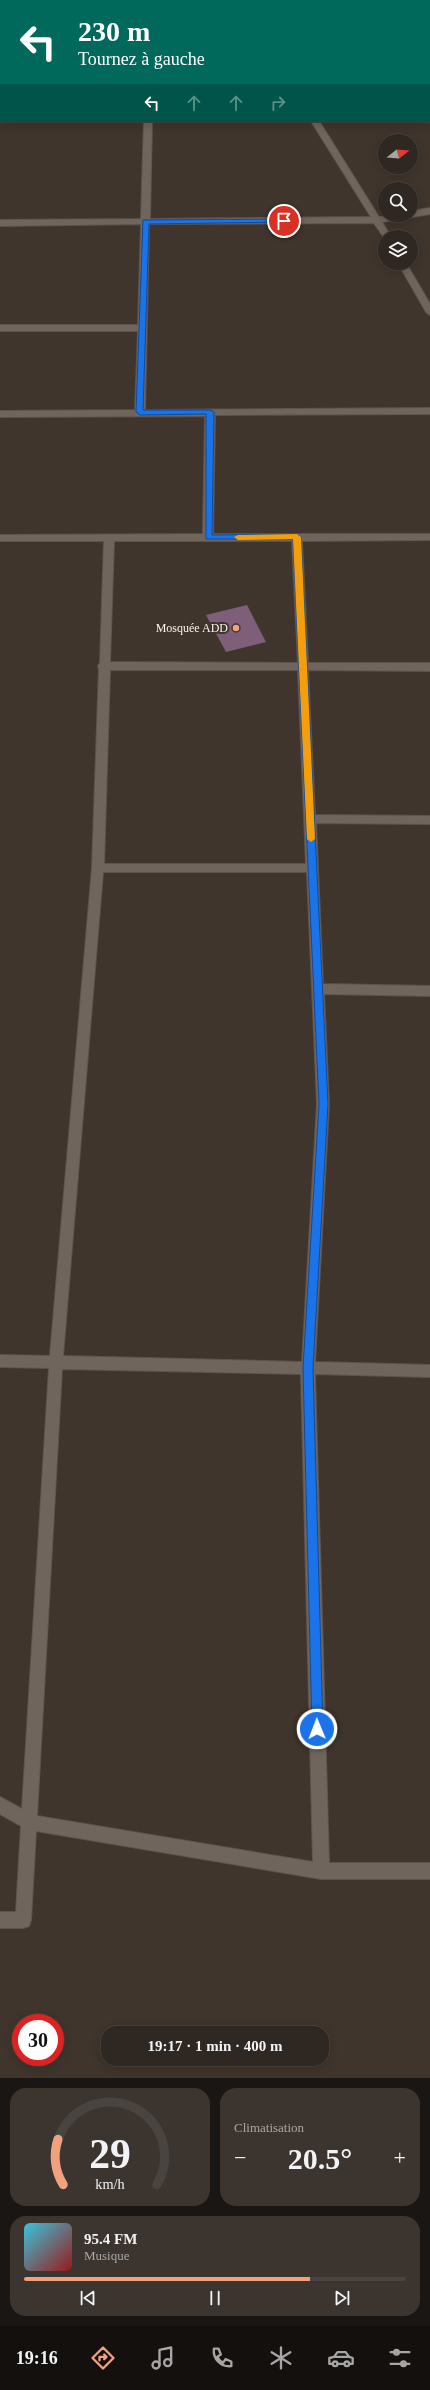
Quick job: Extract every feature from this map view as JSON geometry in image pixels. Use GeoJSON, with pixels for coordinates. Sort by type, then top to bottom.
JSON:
{"type":"FeatureCollection","features":[{"type":"Feature","properties":{"kind":"street"},"geometry":{"type":"LineString","coordinates":[[140,412],[148,122]]}},
{"type":"Feature","properties":{"kind":"street"},"geometry":{"type":"LineString","coordinates":[[316,122],[383,230]]}},
{"type":"Feature","properties":{"kind":"street"},"geometry":{"type":"LineString","coordinates":[[418,213],[430,211]]}},
{"type":"Feature","properties":{"kind":"street"},"geometry":{"type":"LineString","coordinates":[[0,223],[377,220]]}},
{"type":"Feature","properties":{"kind":"street"},"geometry":{"type":"LineString","coordinates":[[406,270],[430,312]]}},
{"type":"Feature","properties":{"kind":"street"},"geometry":{"type":"LineString","coordinates":[[0,328],[142,328]]}},
{"type":"Feature","properties":{"kind":"street"},"geometry":{"type":"LineString","coordinates":[[0,414],[430,411]]}},
{"type":"Feature","properties":{"kind":"street"},"geometry":{"type":"LineString","coordinates":[[208,537],[210,412]]}},
{"type":"Feature","properties":{"kind":"street"},"geometry":{"type":"LineString","coordinates":[[0,538],[430,536]]}},
{"type":"Feature","properties":{"kind":"street"},"geometry":{"type":"LineString","coordinates":[[297,537],[323,1104],[308,1368],[321,1870]]}},
{"type":"Feature","properties":{"kind":"street"},"geometry":{"type":"LineString","coordinates":[[0,1920],[24,1920],[56,1362],[98,868],[103,666],[109,538]]}},
{"type":"Feature","properties":{"kind":"street"},"geometry":{"type":"LineString","coordinates":[[103,666],[430,667]]}},
{"type":"Feature","properties":{"kind":"street"},"geometry":{"type":"LineString","coordinates":[[310,819],[430,820]]}},
{"type":"Feature","properties":{"kind":"street"},"geometry":{"type":"LineString","coordinates":[[98,868],[313,868]]}},
{"type":"Feature","properties":{"kind":"street"},"geometry":{"type":"LineString","coordinates":[[318,989],[430,990]]}},
{"type":"Feature","properties":{"kind":"street"},"geometry":{"type":"LineString","coordinates":[[0,1361],[430,1371]]}},
{"type":"Feature","properties":{"kind":"street"},"geometry":{"type":"LineString","coordinates":[[0,1805],[29,1822],[321,1870],[430,1871]]}},
{"type":"Feature","properties":{"kind":"building","name":"Mosquée ADD"},"geometry":{"type":"Polygon","coordinates":[[[247,605],[266,642],[226,652],[206,615],[247,605]]]}},
{"type":"Feature","properties":{"kind":"slow traffic"},"geometry":{"type":"LineString","coordinates":[[238,537],[297,537],[311,839]]}},
{"type":"Feature","properties":{"kind":"place","name":"Mosquée ADD"},"geometry":{"type":"Point","coordinates":[236,628]}},
{"type":"Feature","properties":{"kind":"route"},"geometry":{"type":"LineString","coordinates":[[284,221],[146,222],[140,412],[210,412],[208,537],[297,537],[323,1104],[308,1368],[317,1729]]}}]}
